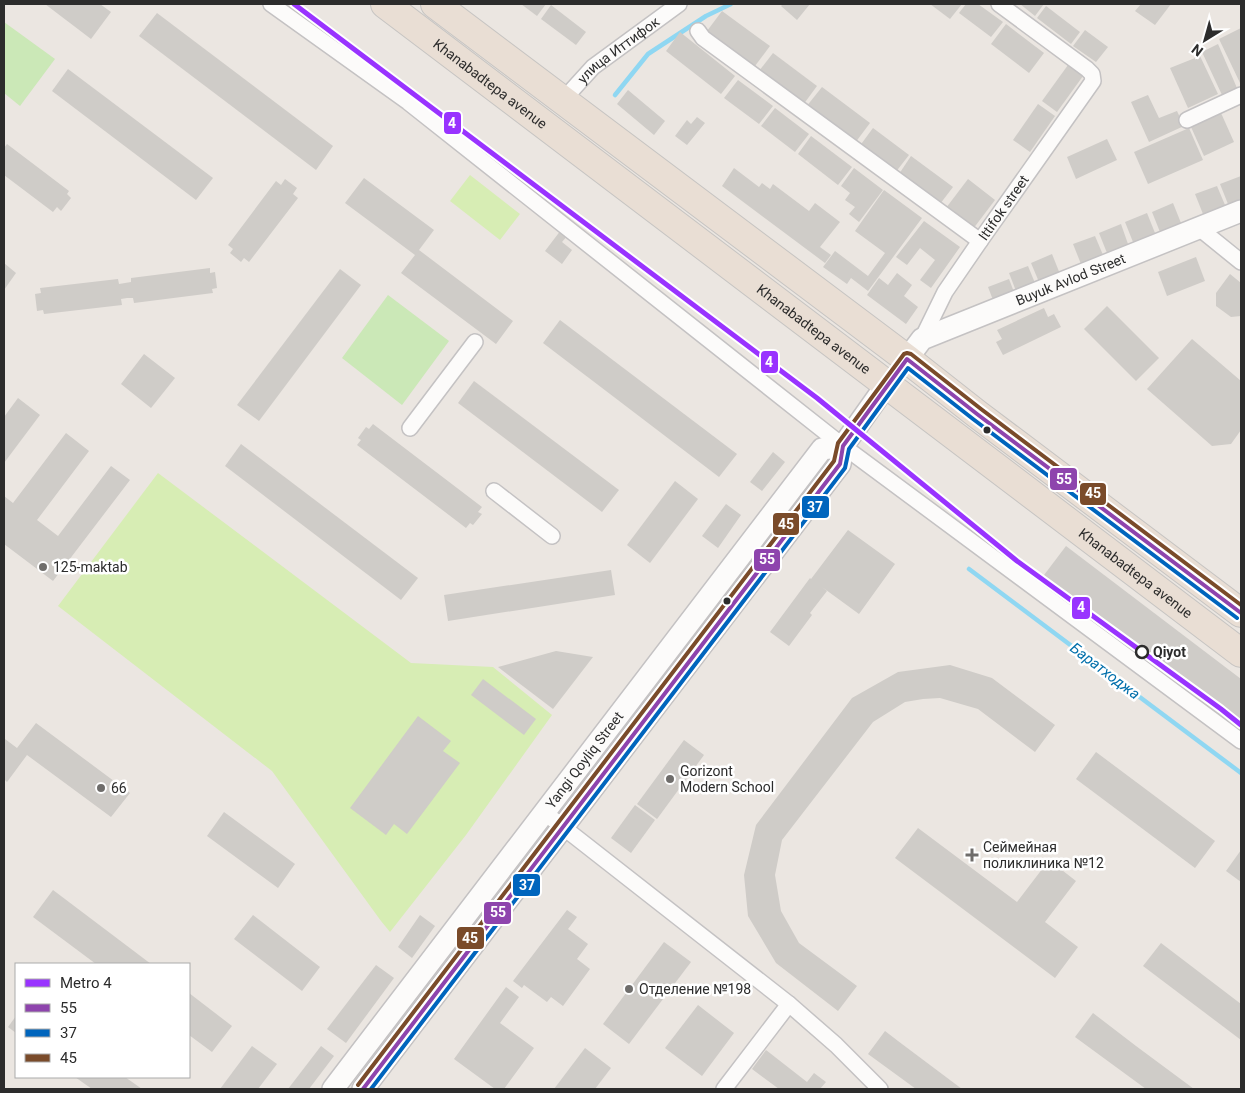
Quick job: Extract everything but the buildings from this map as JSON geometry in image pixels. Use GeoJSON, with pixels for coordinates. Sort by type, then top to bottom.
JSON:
{"type":"FeatureCollection","features":[{"type":"Feature","properties":{"kind":"highway","name":"Khanabadtepa avenue"},"geometry":{"type":"LineString","coordinates":[[385,4],[1241,653]]}},
{"type":"Feature","properties":{"kind":"highway"},"geometry":{"type":"LineString","coordinates":[[448,8],[564,102],[914,349],[977,414],[1240,610]]}},
{"type":"Feature","properties":{"kind":"highway"},"geometry":{"type":"LineString","coordinates":[[887,384],[914,349]]}},
{"type":"Feature","properties":{"kind":"main road","name":"Buyuk Avlod Street"},"geometry":{"type":"LineString","coordinates":[[914,349],[1241,211]]}},
{"type":"Feature","properties":{"kind":"main road"},"geometry":{"type":"LineString","coordinates":[[364,1089],[840,464],[843,446],[887,384]]}},
{"type":"Feature","properties":{"kind":"main road","name":"Yangi Qoyliq Street"},"geometry":{"type":"LineString","coordinates":[[334,1089],[822,449],[843,446]]}},
{"type":"Feature","properties":{"kind":"street"},"geometry":{"type":"LineString","coordinates":[[271,4],[408,102],[843,446],[1241,741]]}},
{"type":"Feature","properties":{"kind":"street","name":"улица Иттифок"},"geometry":{"type":"LineString","coordinates":[[564,102],[593,67],[679,4]]}},
{"type":"Feature","properties":{"kind":"street","name":"Ittifok street"},"geometry":{"type":"LineString","coordinates":[[914,349],[946,292],[980,240],[1093,81],[1092,74],[1087,69],[999,4]]}},
{"type":"Feature","properties":{"kind":"street"},"geometry":{"type":"LineString","coordinates":[[698,31],[711,44],[980,240]]}},
{"type":"Feature","properties":{"kind":"street"},"geometry":{"type":"LineString","coordinates":[[1187,120],[1241,96]]}},
{"type":"Feature","properties":{"kind":"street"},"geometry":{"type":"LineString","coordinates":[[1199,228],[1241,262]]}},
{"type":"Feature","properties":{"kind":"street"},"geometry":{"type":"LineString","coordinates":[[410,428],[475,342]]}},
{"type":"Feature","properties":{"kind":"street"},"geometry":{"type":"LineString","coordinates":[[494,491],[552,536]]}},
{"type":"Feature","properties":{"kind":"street"},"geometry":{"type":"LineString","coordinates":[[545,813],[789,1004],[836,1045],[880,1089]]}},
{"type":"Feature","properties":{"kind":"street"},"geometry":{"type":"LineString","coordinates":[[724,1089],[789,1004]]}},
{"type":"Feature","properties":{"kind":"green space"},"geometry":{"type":"Polygon","coordinates":[[[4,22],[55,59],[20,106],[4,93],[4,22]]]}},
{"type":"Feature","properties":{"kind":"green space"},"geometry":{"type":"Polygon","coordinates":[[[470,175],[520,214],[500,240],[450,201],[470,175]]]}},
{"type":"Feature","properties":{"kind":"green space"},"geometry":{"type":"Polygon","coordinates":[[[388,295],[449,341],[402,405],[342,358],[388,295]]]}},
{"type":"Feature","properties":{"kind":"green space"},"geometry":{"type":"Polygon","coordinates":[[[158,473],[411,663],[493,667],[552,715],[466,835],[390,932],[272,771],[58,606],[158,473]]]}},
{"type":"Feature","properties":{"kind":"waterway","name":"Баратходжа"},"geometry":{"type":"LineString","coordinates":[[615,95],[648,54],[706,16],[731,4]]}},
{"type":"Feature","properties":{"kind":"waterway","name":"Баратходжа"},"geometry":{"type":"LineString","coordinates":[[969,569],[1241,773]]}},
{"type":"Feature","properties":{"kind":"metro line","name":"4"},"geometry":{"type":"LineString","coordinates":[[294,4],[817,398],[1017,561],[1241,725]]}},
{"type":"Feature","properties":{"kind":"transit line","name":"45"},"geometry":{"type":"LineString","coordinates":[[358,1085],[834,461],[838,443],[904,354],[911,354],[1241,605]]}},
{"type":"Feature","properties":{"kind":"transit line","name":"55"},"geometry":{"type":"LineString","coordinates":[[363,1089],[840,464],[843,446],[907,359],[1241,613]]}},
{"type":"Feature","properties":{"kind":"transit line","name":"37"},"geometry":{"type":"LineString","coordinates":[[371,1089],[845,468],[849,449],[908,368],[1237,618]]}},
{"type":"Feature","properties":{"kind":"place","name":"125-maktab"},"geometry":{"type":"Point","coordinates":[43,567]}},
{"type":"Feature","properties":{"kind":"place","name":"Qiyot"},"geometry":{"type":"Point","coordinates":[1142,652]}},
{"type":"Feature","properties":{"kind":"place","name":"Gorizont Modern School"},"geometry":{"type":"Point","coordinates":[670,779]}},
{"type":"Feature","properties":{"kind":"place","name":"66"},"geometry":{"type":"Point","coordinates":[101,788]}},
{"type":"Feature","properties":{"kind":"place","name":"Сеймейная поликлиника №12"},"geometry":{"type":"Point","coordinates":[972,855]}},
{"type":"Feature","properties":{"kind":"place","name":"Отделение №198"},"geometry":{"type":"Point","coordinates":[629,989]}}]}
